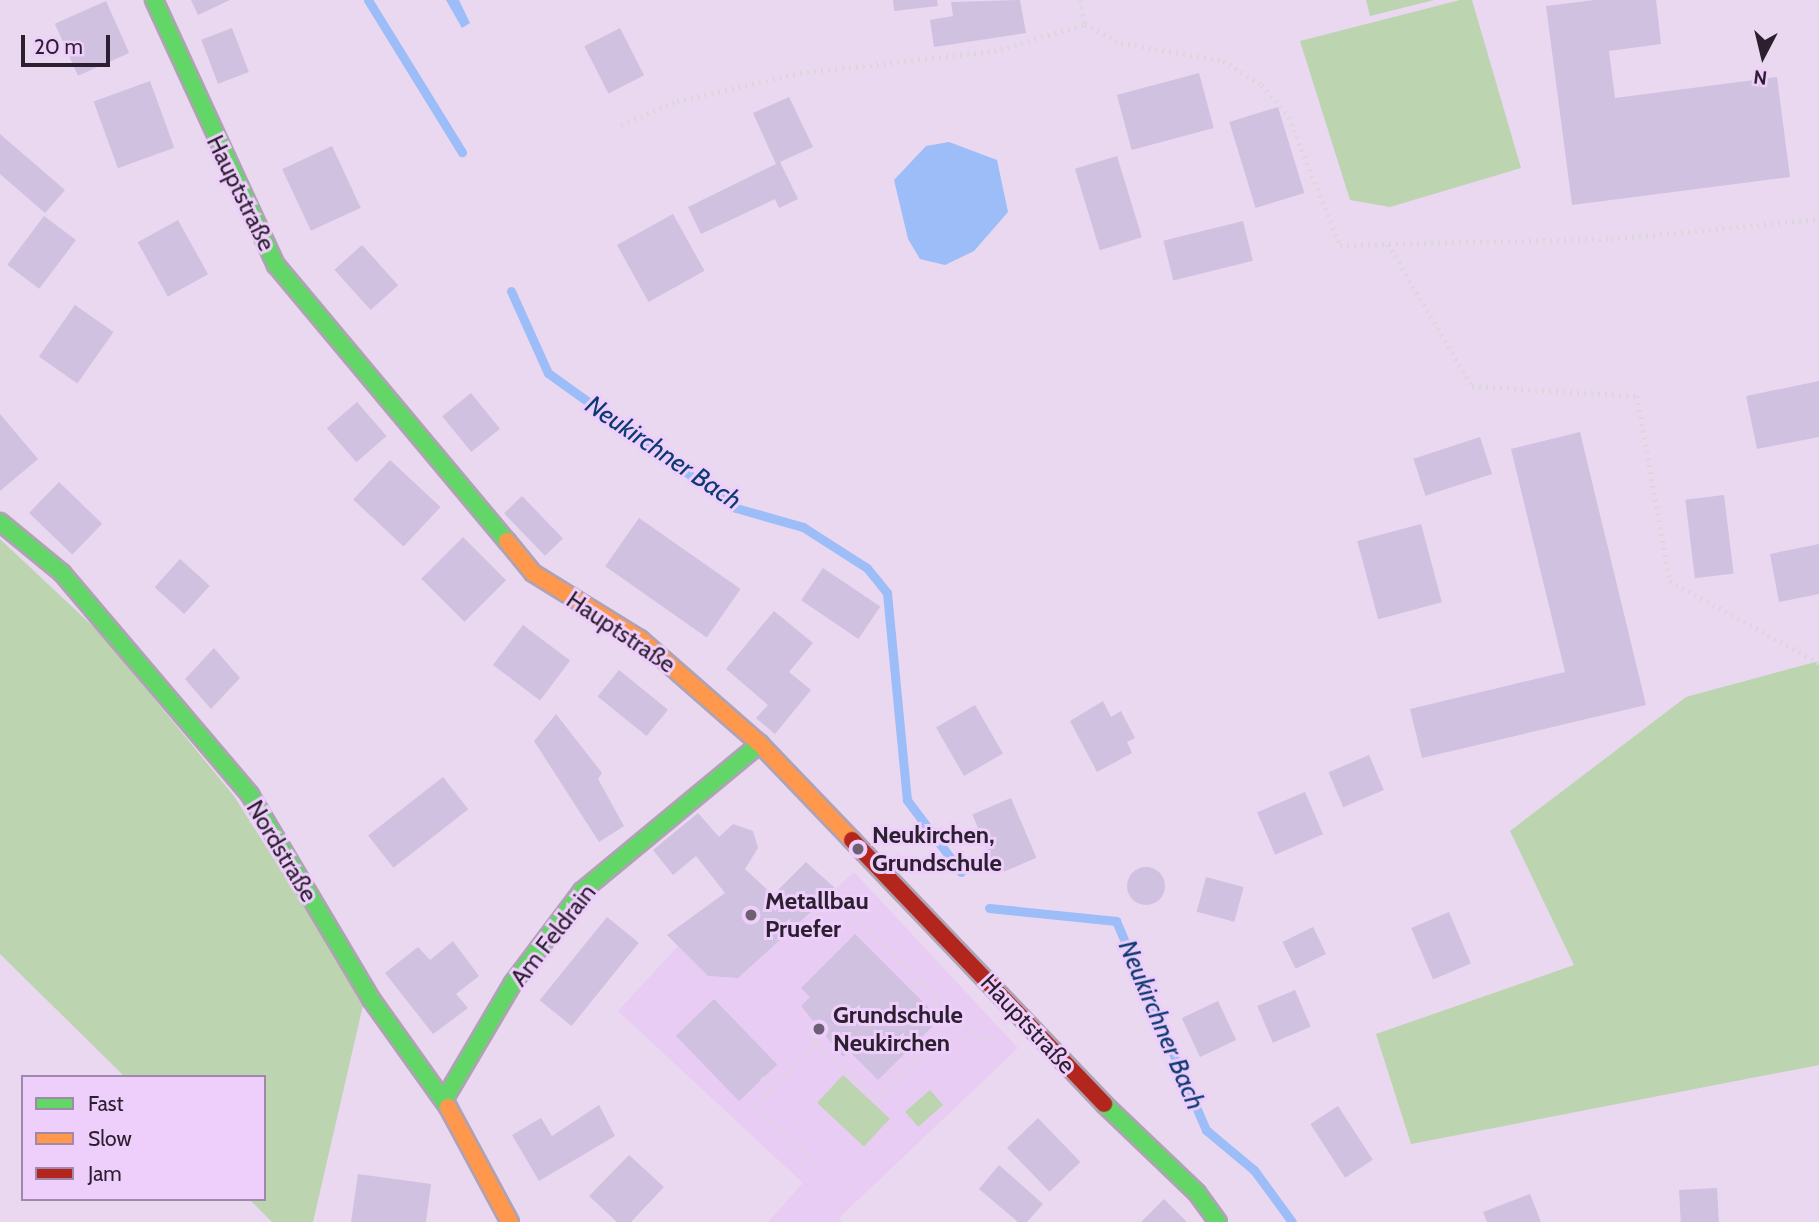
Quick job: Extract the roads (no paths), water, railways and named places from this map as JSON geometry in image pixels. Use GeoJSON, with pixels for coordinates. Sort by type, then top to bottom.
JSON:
{"type":"FeatureCollection","features":[{"type":"Feature","properties":{"kind":"street","name":"Hauptstraße"},"geometry":{"type":"LineString","coordinates":[[154,0],[276,265],[380,397],[533,573],[640,639],[760,744],[1093,1093],[1197,1193],[1218,1222]]}},
{"type":"Feature","properties":{"kind":"street","name":"Nordstraße"},"geometry":{"type":"LineString","coordinates":[[0,522],[62,573],[250,795],[370,999],[444,1101],[510,1222]]}},
{"type":"Feature","properties":{"kind":"street","name":"Am Feldrain"},"geometry":{"type":"LineString","coordinates":[[444,1101],[513,983],[582,891],[760,744]]}},
{"type":"Feature","properties":{"kind":"water"},"geometry":{"type":"Polygon","coordinates":[[[446,0],[459,0],[470,23],[462,28],[446,0]]]}},
{"type":"Feature","properties":{"kind":"water"},"geometry":{"type":"Polygon","coordinates":[[[949,142],[997,160],[1008,212],[974,251],[945,265],[920,259],[908,239],[894,180],[926,146],[949,142]]]}},
{"type":"Feature","properties":{"kind":"waterway","name":"Neukirchner Bach"},"geometry":{"type":"LineString","coordinates":[[368,0],[462,152]]}},
{"type":"Feature","properties":{"kind":"waterway","name":"Neukirchner Bach"},"geometry":{"type":"LineString","coordinates":[[511,291],[548,373],[736,508],[803,527],[867,568],[887,593],[907,800],[961,872]]}},
{"type":"Feature","properties":{"kind":"waterway","name":"Neukirchner Bach"},"geometry":{"type":"LineString","coordinates":[[989,908],[1116,921],[1206,1130],[1254,1170],[1292,1222]]}},
{"type":"Feature","properties":{"kind":"place","name":"Neukirchen, Grundschule"},"geometry":{"type":"Point","coordinates":[858,849]}},
{"type":"Feature","properties":{"kind":"place","name":"Metallbau Pruefer"},"geometry":{"type":"Point","coordinates":[751,915]}},
{"type":"Feature","properties":{"kind":"place","name":"Grundschule Neukirchen"},"geometry":{"type":"Point","coordinates":[819,1029]}}]}
